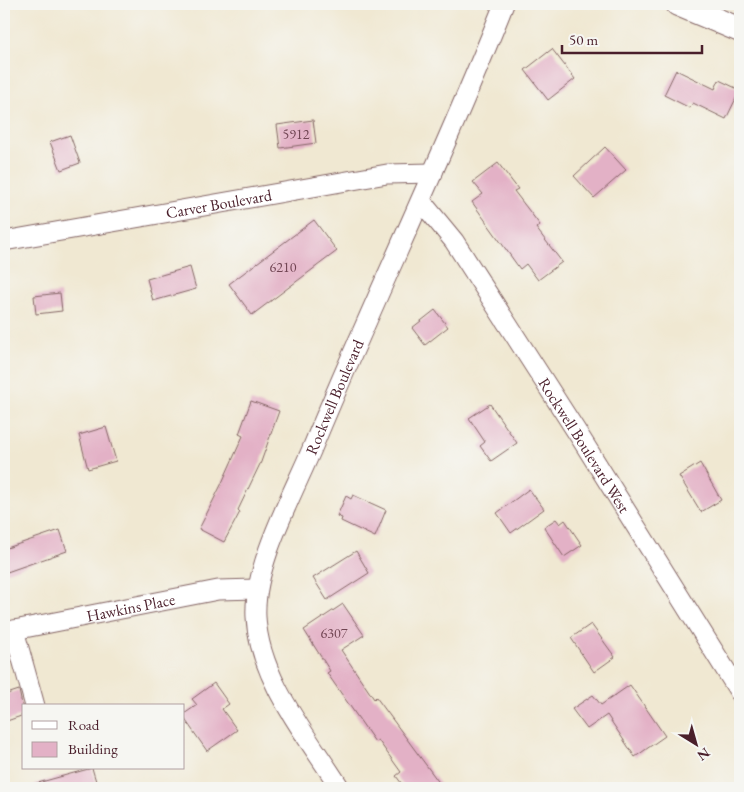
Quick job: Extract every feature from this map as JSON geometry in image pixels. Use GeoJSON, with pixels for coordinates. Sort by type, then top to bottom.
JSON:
{"type":"FeatureCollection","features":[{"type":"Feature","properties":{"kind":"main road"},"geometry":{"type":"LineString","coordinates":[[678,4],[740,30]]}},
{"type":"Feature","properties":{"kind":"street","name":"Rockwell Boulevard"},"geometry":{"type":"LineString","coordinates":[[340,788],[269,674],[260,646],[256,617],[257,589],[260,573],[322,423],[421,201],[504,4]]}},
{"type":"Feature","properties":{"kind":"street","name":"Carver Boulevard"},"geometry":{"type":"LineString","coordinates":[[4,241],[387,174],[433,173]]}},
{"type":"Feature","properties":{"kind":"street","name":"Rockwell Boulevard West"},"geometry":{"type":"LineString","coordinates":[[421,201],[459,249],[580,437],[740,694]]}},
{"type":"Feature","properties":{"kind":"street","name":"Hawkins Place"},"geometry":{"type":"LineString","coordinates":[[9,631],[218,590],[257,589]]}},
{"type":"Feature","properties":{"kind":"street"},"geometry":{"type":"LineString","coordinates":[[9,631],[34,704]]}},
{"type":"Feature","properties":{"kind":"building"},"geometry":{"type":"Polygon","coordinates":[[[552,49],[575,79],[548,100],[525,70],[552,49]]]}},
{"type":"Feature","properties":{"kind":"building"},"geometry":{"type":"Polygon","coordinates":[[[676,70],[715,89],[719,80],[740,90],[726,119],[693,103],[690,108],[664,95],[676,70]]]}},
{"type":"Feature","properties":{"kind":"building"},"geometry":{"type":"Polygon","coordinates":[[[313,120],[316,143],[280,148],[277,125],[313,120]]]}},
{"type":"Feature","properties":{"kind":"building"},"geometry":{"type":"Polygon","coordinates":[[[70,135],[80,163],[61,170],[50,142],[70,135]]]}},
{"type":"Feature","properties":{"kind":"building"},"geometry":{"type":"Polygon","coordinates":[[[605,147],[626,170],[594,198],[574,176],[605,147]]]}},
{"type":"Feature","properties":{"kind":"building"},"geometry":{"type":"Polygon","coordinates":[[[498,163],[518,189],[514,191],[540,225],[536,228],[562,262],[538,280],[526,264],[520,269],[472,202],[483,194],[473,182],[498,163]]]}},
{"type":"Feature","properties":{"kind":"building"},"geometry":{"type":"Polygon","coordinates":[[[314,220],[337,251],[252,315],[229,284],[314,220]]]}},
{"type":"Feature","properties":{"kind":"building"},"geometry":{"type":"Polygon","coordinates":[[[190,267],[196,289],[153,301],[147,279],[190,267]]]}},
{"type":"Feature","properties":{"kind":"building"},"geometry":{"type":"Polygon","coordinates":[[[60,293],[62,311],[36,314],[34,296],[60,293]]]}},
{"type":"Feature","properties":{"kind":"building"},"geometry":{"type":"Polygon","coordinates":[[[435,310],[448,327],[425,345],[412,328],[435,310]]]}},
{"type":"Feature","properties":{"kind":"building"},"geometry":{"type":"Polygon","coordinates":[[[251,401],[279,411],[261,462],[238,510],[240,512],[224,542],[199,529],[243,436],[239,434],[251,401]]]}},
{"type":"Feature","properties":{"kind":"building"},"geometry":{"type":"Polygon","coordinates":[[[490,404],[517,443],[491,461],[480,446],[485,442],[469,418],[490,404]]]}},
{"type":"Feature","properties":{"kind":"building"},"geometry":{"type":"Polygon","coordinates":[[[106,427],[116,461],[88,469],[79,435],[106,427]]]}},
{"type":"Feature","properties":{"kind":"building"},"geometry":{"type":"Polygon","coordinates":[[[700,463],[721,500],[701,512],[679,476],[700,463]]]}},
{"type":"Feature","properties":{"kind":"building"},"geometry":{"type":"Polygon","coordinates":[[[529,489],[544,509],[511,533],[497,513],[529,489]]]}},
{"type":"Feature","properties":{"kind":"building"},"geometry":{"type":"Polygon","coordinates":[[[353,495],[386,510],[375,537],[341,521],[342,518],[337,516],[346,496],[351,499],[353,495]]]}},
{"type":"Feature","properties":{"kind":"building"},"geometry":{"type":"Polygon","coordinates":[[[556,519],[560,524],[565,520],[582,545],[564,557],[544,527],[556,519]]]}},
{"type":"Feature","properties":{"kind":"building"},"geometry":{"type":"Polygon","coordinates":[[[60,530],[67,551],[7,572],[4,561],[4,549],[60,530]]]}},
{"type":"Feature","properties":{"kind":"building"},"geometry":{"type":"Polygon","coordinates":[[[356,551],[369,573],[327,600],[313,578],[356,551]]]}},
{"type":"Feature","properties":{"kind":"building"},"geometry":{"type":"Polygon","coordinates":[[[343,604],[364,635],[341,650],[374,699],[376,697],[443,788],[405,788],[396,776],[401,772],[378,740],[375,742],[327,673],[330,671],[304,630],[343,604]]]}},
{"type":"Feature","properties":{"kind":"building"},"geometry":{"type":"Polygon","coordinates":[[[591,624],[615,657],[594,672],[571,638],[591,624]]]}},
{"type":"Feature","properties":{"kind":"building"},"geometry":{"type":"Polygon","coordinates":[[[214,683],[229,704],[222,709],[237,730],[207,751],[185,719],[185,713],[197,705],[192,699],[214,683]]]}},
{"type":"Feature","properties":{"kind":"building"},"geometry":{"type":"Polygon","coordinates":[[[630,685],[665,736],[635,757],[607,715],[587,729],[572,709],[593,695],[601,705],[630,685]]]}},
{"type":"Feature","properties":{"kind":"building"},"geometry":{"type":"Polygon","coordinates":[[[19,690],[22,716],[4,722],[4,695],[19,690]]]}},
{"type":"Feature","properties":{"kind":"building"},"geometry":{"type":"Polygon","coordinates":[[[85,770],[93,770],[98,788],[34,788],[34,784],[85,770]]]}}]}
